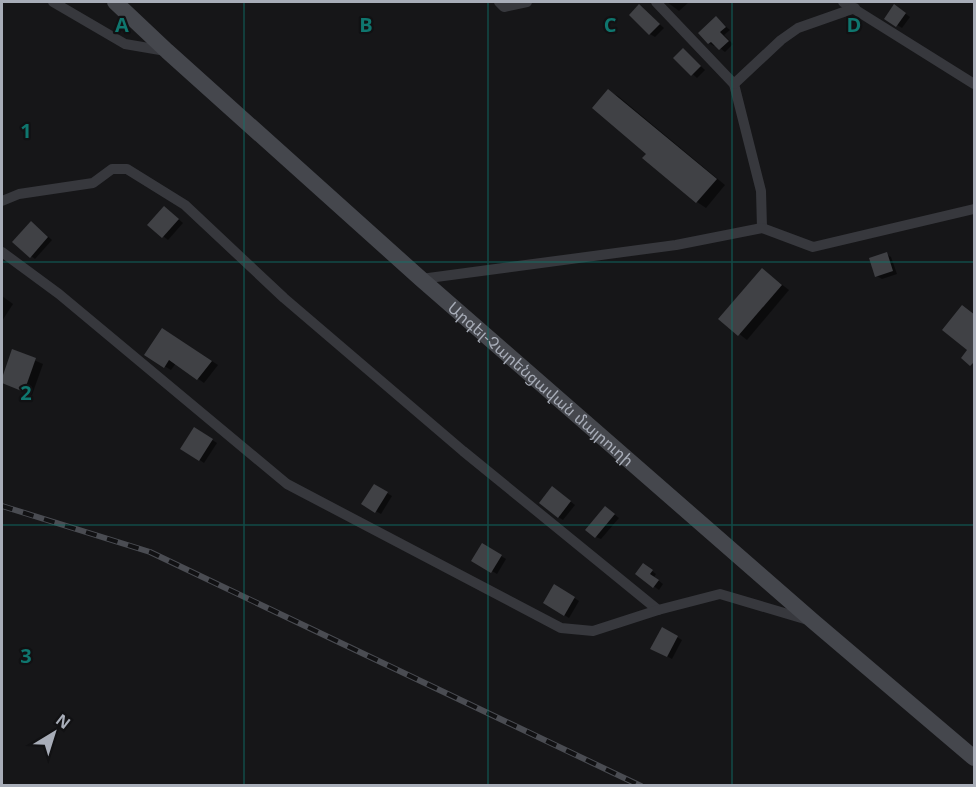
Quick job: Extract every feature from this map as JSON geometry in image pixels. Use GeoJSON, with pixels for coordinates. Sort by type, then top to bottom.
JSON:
{"type":"FeatureCollection","features":[{"type":"Feature","properties":{"kind":"main road","name":"Արգել-Չարենցավան մայրուղի"},"geometry":{"type":"LineString","coordinates":[[115,2],[166,51],[421,279],[975,758]]}},
{"type":"Feature","properties":{"kind":"street"},"geometry":{"type":"LineString","coordinates":[[53,2],[125,44],[166,51]]}},
{"type":"Feature","properties":{"kind":"street"},"geometry":{"type":"LineString","coordinates":[[499,2],[504,7],[527,2]]}},
{"type":"Feature","properties":{"kind":"street"},"geometry":{"type":"LineString","coordinates":[[656,2],[734,84],[761,191],[762,228]]}},
{"type":"Feature","properties":{"kind":"street"},"geometry":{"type":"LineString","coordinates":[[843,2],[975,84]]}},
{"type":"Feature","properties":{"kind":"street"},"geometry":{"type":"LineString","coordinates":[[734,84],[781,40],[798,28],[855,8]]}},
{"type":"Feature","properties":{"kind":"street"},"geometry":{"type":"LineString","coordinates":[[2,201],[19,194],[93,183],[112,169],[127,169],[185,205],[293,306],[463,451],[658,610]]}},
{"type":"Feature","properties":{"kind":"street"},"geometry":{"type":"LineString","coordinates":[[421,279],[676,245],[762,228],[813,247],[975,209]]}},
{"type":"Feature","properties":{"kind":"street"},"geometry":{"type":"LineString","coordinates":[[2,252],[59,294],[287,484],[561,628],[593,631],[658,610],[720,594],[814,621]]}},
{"type":"Feature","properties":{"kind":"building"},"geometry":{"type":"Polygon","coordinates":[[[639,4],[660,24],[649,35],[629,15],[639,4]]]}},
{"type":"Feature","properties":{"kind":"building"},"geometry":{"type":"Polygon","coordinates":[[[894,4],[906,13],[896,27],[884,19],[894,4]]]}},
{"type":"Feature","properties":{"kind":"building"},"geometry":{"type":"Polygon","coordinates":[[[716,16],[726,27],[720,32],[729,41],[719,50],[711,42],[708,44],[698,33],[716,16]]]}},
{"type":"Feature","properties":{"kind":"building"},"geometry":{"type":"Polygon","coordinates":[[[683,48],[701,66],[691,76],[673,58],[683,48]]]}},
{"type":"Feature","properties":{"kind":"building"},"geometry":{"type":"Polygon","coordinates":[[[608,89],[717,179],[696,203],[642,158],[646,154],[592,108],[608,89]]]}},
{"type":"Feature","properties":{"kind":"building"},"geometry":{"type":"Polygon","coordinates":[[[164,206],[179,219],[162,238],[147,225],[164,206]]]}},
{"type":"Feature","properties":{"kind":"building"},"geometry":{"type":"Polygon","coordinates":[[[31,221],[48,237],[30,258],[12,242],[31,221]]]}},
{"type":"Feature","properties":{"kind":"building"},"geometry":{"type":"Polygon","coordinates":[[[887,252],[893,271],[875,277],[869,258],[887,252]]]}},
{"type":"Feature","properties":{"kind":"building"},"geometry":{"type":"Polygon","coordinates":[[[762,268],[782,285],[738,336],[718,319],[762,268]]]}},
{"type":"Feature","properties":{"kind":"building"},"geometry":{"type":"Polygon","coordinates":[[[962,305],[975,315],[975,361],[970,366],[961,358],[967,350],[942,330],[962,305]]]}},
{"type":"Feature","properties":{"kind":"building"},"geometry":{"type":"Polygon","coordinates":[[[162,328],[212,361],[197,380],[169,360],[164,368],[144,355],[162,328]]]}},
{"type":"Feature","properties":{"kind":"building"},"geometry":{"type":"Polygon","coordinates":[[[12,349],[36,358],[24,392],[2,383],[12,349]]]}},
{"type":"Feature","properties":{"kind":"building"},"geometry":{"type":"Polygon","coordinates":[[[194,427],[213,439],[199,461],[180,449],[194,427]]]}},
{"type":"Feature","properties":{"kind":"building"},"geometry":{"type":"Polygon","coordinates":[[[374,484],[388,492],[375,513],[361,504],[374,484]]]}},
{"type":"Feature","properties":{"kind":"building"},"geometry":{"type":"Polygon","coordinates":[[[552,486],[571,501],[558,518],[539,503],[552,486]]]}},
{"type":"Feature","properties":{"kind":"building"},"geometry":{"type":"Polygon","coordinates":[[[605,506],[615,514],[595,538],[585,530],[605,506]]]}},
{"type":"Feature","properties":{"kind":"building"},"geometry":{"type":"Polygon","coordinates":[[[482,543],[502,555],[491,573],[471,561],[482,543]]]}},
{"type":"Feature","properties":{"kind":"building"},"geometry":{"type":"Polygon","coordinates":[[[643,563],[653,570],[650,574],[659,580],[653,588],[635,574],[643,563]]]}},
{"type":"Feature","properties":{"kind":"building"},"geometry":{"type":"Polygon","coordinates":[[[554,584],[575,597],[564,616],[543,603],[554,584]]]}},
{"type":"Feature","properties":{"kind":"building"},"geometry":{"type":"Polygon","coordinates":[[[662,627],[678,636],[667,657],[650,649],[662,627]]]}},
{"type":"Feature","properties":{"kind":"railway"},"geometry":{"type":"LineString","coordinates":[[2,506],[150,552],[641,786]]}}]}
